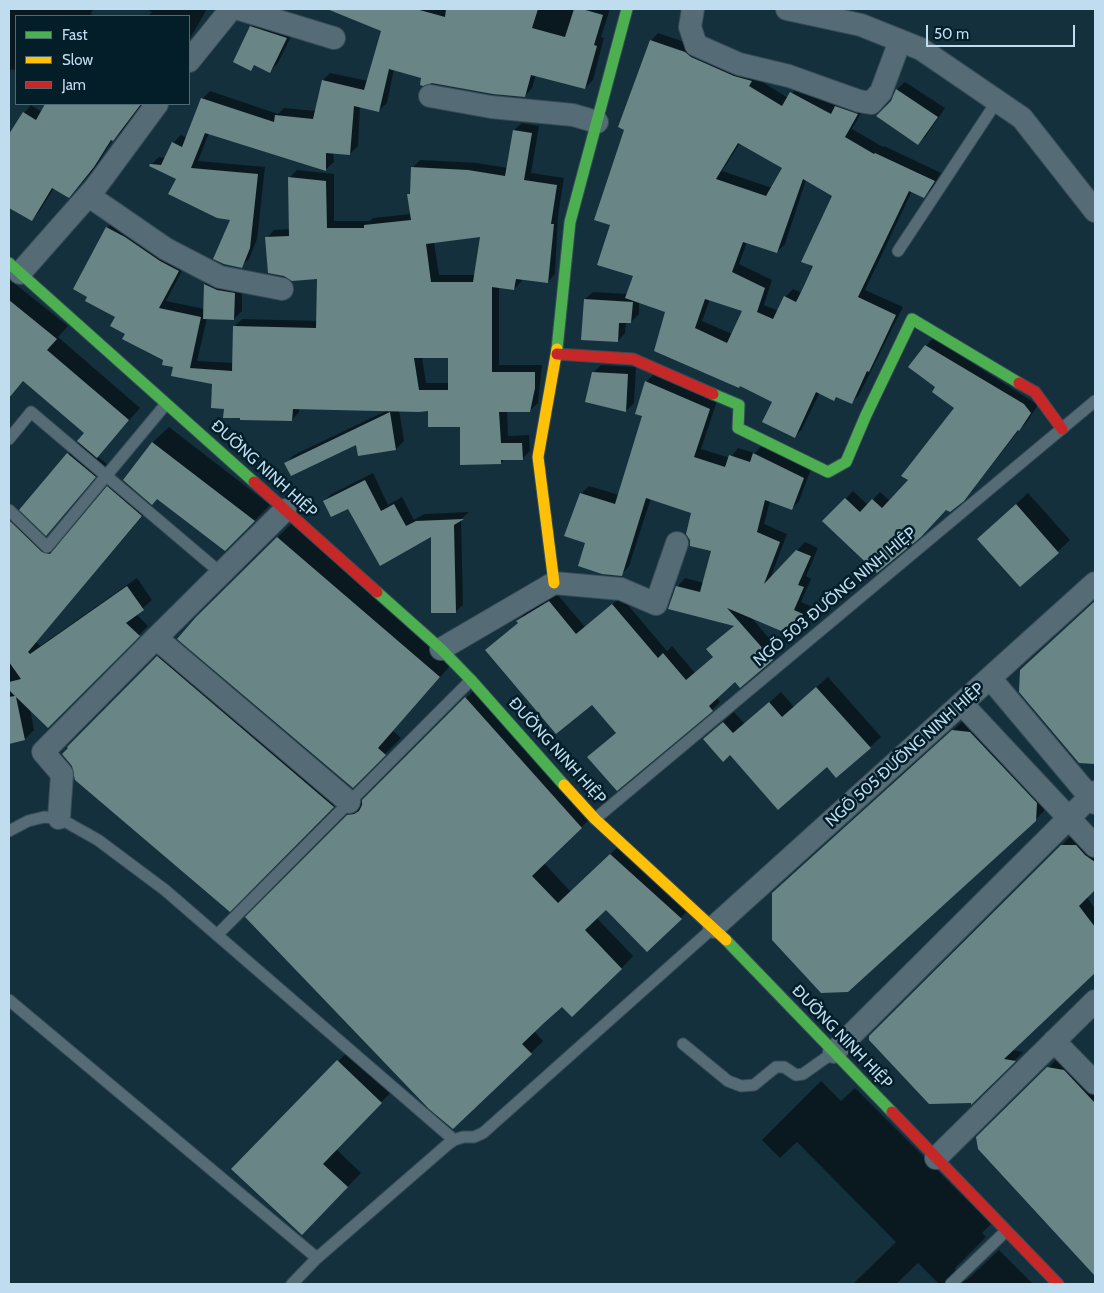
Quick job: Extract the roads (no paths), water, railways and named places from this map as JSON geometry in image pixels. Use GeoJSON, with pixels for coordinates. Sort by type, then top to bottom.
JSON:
{"type":"FeatureCollection","features":[{"type":"Feature","properties":{"kind":"main road"},"geometry":{"type":"LineString","coordinates":[[554,583],[538,457],[557,354],[570,222],[627,9]]}},
{"type":"Feature","properties":{"kind":"main road","name":"ĐƯỜNG NINH HIỆP"},"geometry":{"type":"LineString","coordinates":[[14,268],[441,649],[595,819],[714,928],[1058,1284]]}},
{"type":"Feature","properties":{"kind":"main road"},"geometry":{"type":"LineString","coordinates":[[557,354],[633,359],[739,405],[738,428],[828,472],[846,462],[912,319],[1035,392],[1062,429]]}},
{"type":"Feature","properties":{"kind":"street"},"geometry":{"type":"LineString","coordinates":[[190,60],[231,9]]}},
{"type":"Feature","properties":{"kind":"street"},"geometry":{"type":"LineString","coordinates":[[240,9],[334,38]]}},
{"type":"Feature","properties":{"kind":"street"},"geometry":{"type":"LineString","coordinates":[[692,9],[690,27],[696,44],[739,64],[790,76],[859,101],[871,103],[881,92],[900,41]]}},
{"type":"Feature","properties":{"kind":"street"},"geometry":{"type":"LineString","coordinates":[[787,9],[861,25],[921,48],[1022,118],[1095,211]]}},
{"type":"Feature","properties":{"kind":"street"},"geometry":{"type":"LineString","coordinates":[[430,96],[491,107],[573,115],[597,122]]}},
{"type":"Feature","properties":{"kind":"street"},"geometry":{"type":"LineString","coordinates":[[14,268],[89,196],[156,105]]}},
{"type":"Feature","properties":{"kind":"street"},"geometry":{"type":"LineString","coordinates":[[89,196],[166,249],[220,277],[282,289]]}},
{"type":"Feature","properties":{"kind":"street"},"geometry":{"type":"LineString","coordinates":[[59,818],[62,774],[43,752],[285,510]]}},
{"type":"Feature","properties":{"kind":"street"},"geometry":{"type":"LineString","coordinates":[[441,649],[554,583],[621,589],[656,604],[677,543]]}},
{"type":"Feature","properties":{"kind":"street","name":"NGÕ 505 ĐƯỜNG NINH HIỆP"},"geometry":{"type":"LineString","coordinates":[[714,928],[1095,583]]}},
{"type":"Feature","properties":{"kind":"street"},"geometry":{"type":"LineString","coordinates":[[156,638],[349,802]]}},
{"type":"Feature","properties":{"kind":"street"},"geometry":{"type":"LineString","coordinates":[[834,1052],[1068,818],[1094,797],[990,678]]}},
{"type":"Feature","properties":{"kind":"street"},"geometry":{"type":"LineString","coordinates":[[962,704],[1095,846]]}},
{"type":"Feature","properties":{"kind":"street"},"geometry":{"type":"LineString","coordinates":[[936,1158],[1095,1001]]}},
{"type":"Feature","properties":{"kind":"street"},"geometry":{"type":"LineString","coordinates":[[1054,1042],[1095,1083]]}},
{"type":"Feature","properties":{"kind":"lane"},"geometry":{"type":"LineString","coordinates":[[898,251],[997,101]]}},
{"type":"Feature","properties":{"kind":"lane","name":"NGÕ 503 ĐƯỜNG NINH HIỆP"},"geometry":{"type":"LineString","coordinates":[[595,819],[1095,401]]}},
{"type":"Feature","properties":{"kind":"lane"},"geometry":{"type":"LineString","coordinates":[[9,510],[47,547],[166,404]]}},
{"type":"Feature","properties":{"kind":"lane"},"geometry":{"type":"LineString","coordinates":[[9,439],[32,412],[222,574]]}},
{"type":"Feature","properties":{"kind":"lane"},"geometry":{"type":"LineString","coordinates":[[217,935],[471,680]]}},
{"type":"Feature","properties":{"kind":"lane"},"geometry":{"type":"LineString","coordinates":[[9,831],[28,821],[44,817],[59,818],[79,828],[106,846],[165,890],[454,1140]]}},
{"type":"Feature","properties":{"kind":"lane"},"geometry":{"type":"LineString","coordinates":[[292,1284],[317,1258],[454,1140],[463,1137],[474,1137],[484,1133],[714,928]]}},
{"type":"Feature","properties":{"kind":"lane"},"geometry":{"type":"LineString","coordinates":[[9,1000],[317,1258]]}},
{"type":"Feature","properties":{"kind":"lane"},"geometry":{"type":"LineString","coordinates":[[683,1044],[728,1081],[741,1086],[754,1085],[776,1066],[784,1067],[796,1076],[804,1074],[834,1052]]}},
{"type":"Feature","properties":{"kind":"lane"},"geometry":{"type":"LineString","coordinates":[[951,1284],[1006,1231]]}}]}
